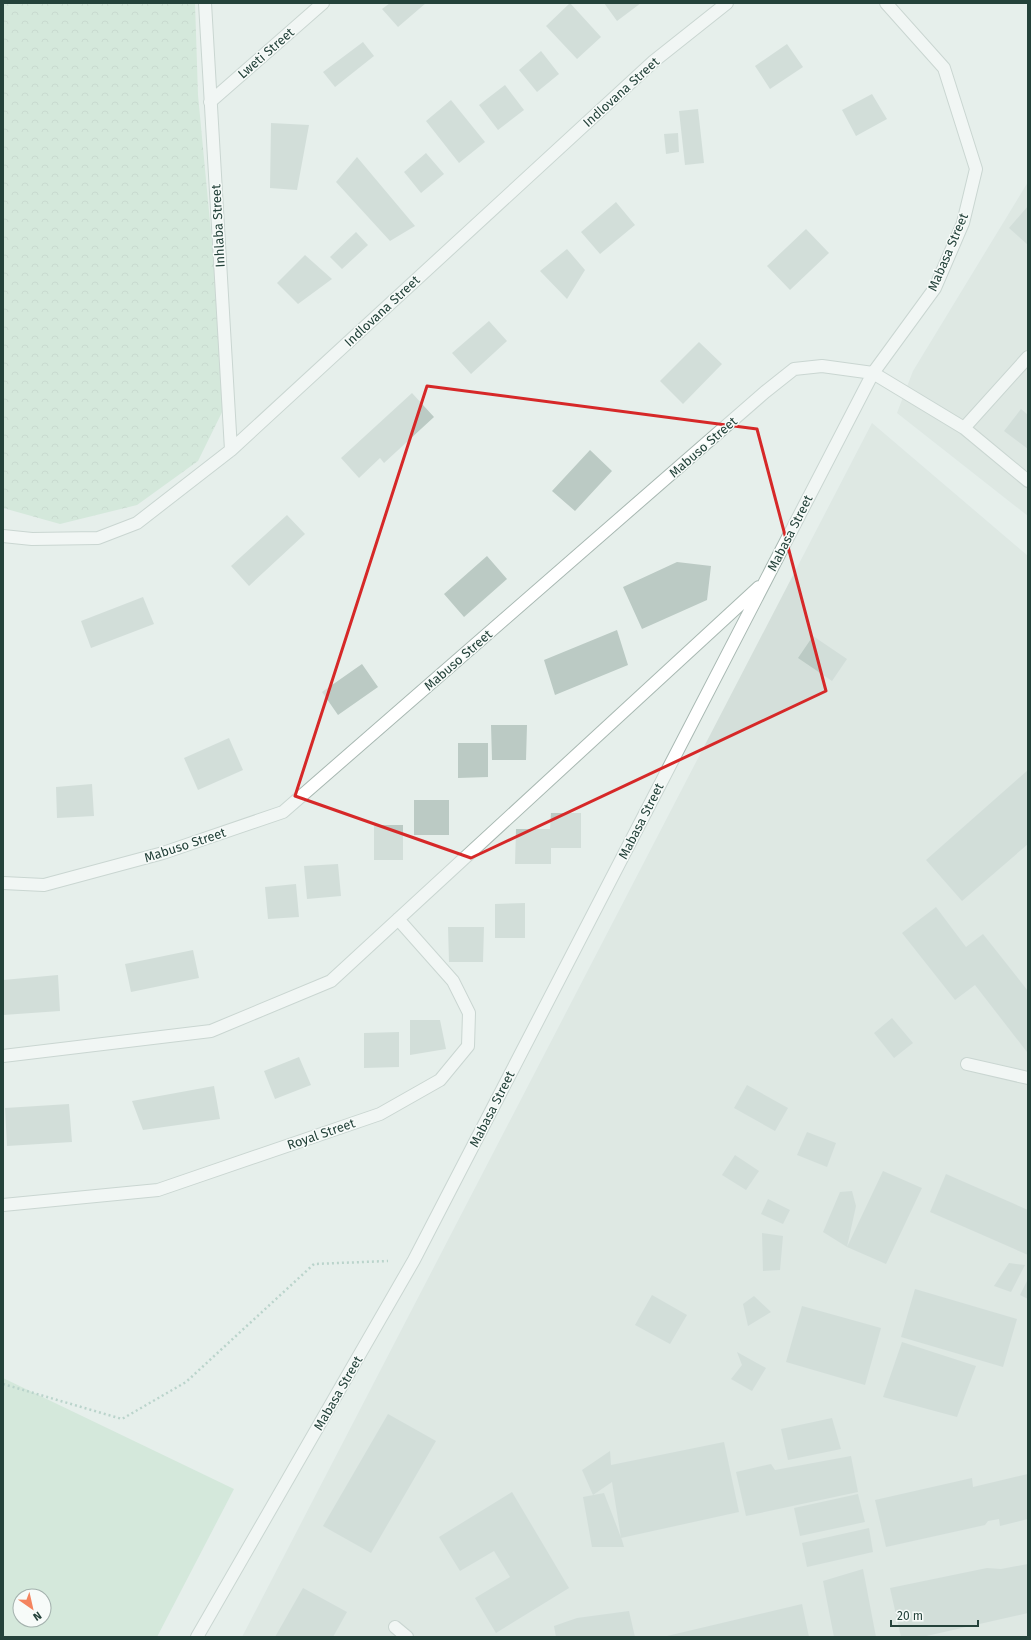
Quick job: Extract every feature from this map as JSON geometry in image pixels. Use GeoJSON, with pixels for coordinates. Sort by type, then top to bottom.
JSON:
{"type":"FeatureCollection","features":[{"type":"Feature","properties":{"kind":"street","name":"Inhlaba Street"},"geometry":{"type":"LineString","coordinates":[[205,3],[231,450]]}},
{"type":"Feature","properties":{"kind":"street","name":"Lweti Street"},"geometry":{"type":"LineString","coordinates":[[210,102],[323,3]]}},
{"type":"Feature","properties":{"kind":"street","name":"Indlovana Street"},"geometry":{"type":"LineString","coordinates":[[3,536],[32,539],[98,538],[137,523],[231,450],[654,61],[726,3]]}},
{"type":"Feature","properties":{"kind":"street","name":"Mabasa Street"},"geometry":{"type":"LineString","coordinates":[[197,1637],[414,1260],[873,372],[935,288],[963,223],[976,169],[944,68],[886,3]]}},
{"type":"Feature","properties":{"kind":"street"},"geometry":{"type":"LineString","coordinates":[[964,428],[1028,357]]}},
{"type":"Feature","properties":{"kind":"street","name":"Mabuso Street"},"geometry":{"type":"LineString","coordinates":[[3,883],[44,885],[163,853],[283,812],[765,392],[794,369],[822,366],[873,372]]}},
{"type":"Feature","properties":{"kind":"street"},"geometry":{"type":"LineString","coordinates":[[873,372],[964,428],[1028,481]]}},
{"type":"Feature","properties":{"kind":"street"},"geometry":{"type":"LineString","coordinates":[[3,1056],[211,1031],[331,981],[766,580]]}},
{"type":"Feature","properties":{"kind":"street","name":"Royal Street"},"geometry":{"type":"LineString","coordinates":[[3,1205],[158,1190],[380,1114],[440,1080],[468,1046],[469,1013],[453,981],[398,919]]}},
{"type":"Feature","properties":{"kind":"street"},"geometry":{"type":"LineString","coordinates":[[967,1064],[1028,1078]]}},
{"type":"Feature","properties":{"kind":"street"},"geometry":{"type":"LineString","coordinates":[[395,1627],[407,1637]]}},
{"type":"Feature","properties":{"kind":"path"},"geometry":{"type":"LineString","coordinates":[[3,1384],[122,1419],[186,1382],[314,1264],[414,1260]]}},
{"type":"Feature","properties":{"kind":"highlighted area"},"geometry":{"type":"Polygon","coordinates":[[[427,386],[757,429],[826,691],[471,858],[295,796],[427,386]]]}},
{"type":"Feature","properties":{"kind":"shaded area"},"geometry":{"type":"Polygon","coordinates":[[[1028,182],[1028,516],[897,413],[913,371],[1028,182]]]}},
{"type":"Feature","properties":{"kind":"shaded area"},"geometry":{"type":"Polygon","coordinates":[[[872,423],[1028,556],[1028,1637],[242,1637],[872,423]]]}},
{"type":"Feature","properties":{"kind":"green space"},"geometry":{"type":"Polygon","coordinates":[[[3,3],[195,3],[198,95],[227,402],[198,461],[137,505],[60,524],[3,508],[3,3]]]}},
{"type":"Feature","properties":{"kind":"green space"},"geometry":{"type":"Polygon","coordinates":[[[3,1378],[234,1489],[157,1637],[3,1637],[3,1378]]]}},
{"type":"Feature","properties":{"kind":"building"},"geometry":{"type":"Polygon","coordinates":[[[390,3],[426,3],[398,27],[382,9],[390,3]]]}},
{"type":"Feature","properties":{"kind":"building"},"geometry":{"type":"Polygon","coordinates":[[[570,3],[601,37],[577,59],[546,26],[570,3]]]}},
{"type":"Feature","properties":{"kind":"building"},"geometry":{"type":"Polygon","coordinates":[[[604,3],[641,3],[617,21],[604,3]]]}},
{"type":"Feature","properties":{"kind":"building"},"geometry":{"type":"Polygon","coordinates":[[[363,42],[374,56],[335,87],[323,72],[363,42]]]}},
{"type":"Feature","properties":{"kind":"building"},"geometry":{"type":"Polygon","coordinates":[[[787,44],[803,67],[770,89],[755,66],[787,44]]]}},
{"type":"Feature","properties":{"kind":"building"},"geometry":{"type":"Polygon","coordinates":[[[541,51],[559,74],[537,92],[519,70],[541,51]]]}},
{"type":"Feature","properties":{"kind":"building"},"geometry":{"type":"Polygon","coordinates":[[[505,85],[524,110],[498,130],[479,105],[505,85]]]}},
{"type":"Feature","properties":{"kind":"building"},"geometry":{"type":"Polygon","coordinates":[[[872,94],[887,119],[856,136],[842,110],[872,94]]]}},
{"type":"Feature","properties":{"kind":"building"},"geometry":{"type":"Polygon","coordinates":[[[451,100],[485,142],[459,163],[426,121],[451,100]]]}},
{"type":"Feature","properties":{"kind":"building"},"geometry":{"type":"Polygon","coordinates":[[[698,109],[704,163],[685,165],[679,111],[698,109]]]}},
{"type":"Feature","properties":{"kind":"building"},"geometry":{"type":"Polygon","coordinates":[[[271,123],[309,125],[297,190],[270,188],[271,123]]]}},
{"type":"Feature","properties":{"kind":"building"},"geometry":{"type":"Polygon","coordinates":[[[678,133],[679,152],[666,154],[664,134],[678,133]]]}},
{"type":"Feature","properties":{"kind":"building"},"geometry":{"type":"Polygon","coordinates":[[[426,153],[444,174],[421,193],[404,172],[426,153]]]}},
{"type":"Feature","properties":{"kind":"building"},"geometry":{"type":"Polygon","coordinates":[[[357,157],[415,226],[390,241],[336,182],[357,157]]]}},
{"type":"Feature","properties":{"kind":"building"},"geometry":{"type":"Polygon","coordinates":[[[616,202],[635,225],[600,254],[581,232],[616,202]]]}},
{"type":"Feature","properties":{"kind":"building"},"geometry":{"type":"Polygon","coordinates":[[[1028,206],[1028,245],[1009,228],[1028,206]]]}},
{"type":"Feature","properties":{"kind":"building"},"geometry":{"type":"Polygon","coordinates":[[[806,229],[829,253],[790,290],[767,266],[806,229]]]}},
{"type":"Feature","properties":{"kind":"building"},"geometry":{"type":"Polygon","coordinates":[[[356,232],[368,245],[342,269],[330,257],[356,232]]]}},
{"type":"Feature","properties":{"kind":"building"},"geometry":{"type":"Polygon","coordinates":[[[567,249],[585,270],[567,299],[540,271],[567,249]]]}},
{"type":"Feature","properties":{"kind":"building"},"geometry":{"type":"Polygon","coordinates":[[[305,255],[332,279],[298,304],[277,283],[305,255]]]}},
{"type":"Feature","properties":{"kind":"building"},"geometry":{"type":"Polygon","coordinates":[[[489,321],[507,341],[471,374],[452,353],[489,321]]]}},
{"type":"Feature","properties":{"kind":"building"},"geometry":{"type":"Polygon","coordinates":[[[699,342],[722,364],[683,404],[660,381],[699,342]]]}},
{"type":"Feature","properties":{"kind":"building"},"geometry":{"type":"Polygon","coordinates":[[[412,393],[434,417],[384,463],[380,458],[359,478],[341,458],[412,393]]]}},
{"type":"Feature","properties":{"kind":"building"},"geometry":{"type":"Polygon","coordinates":[[[1021,409],[1028,415],[1028,449],[1004,431],[1021,409]]]}},
{"type":"Feature","properties":{"kind":"building"},"geometry":{"type":"Polygon","coordinates":[[[590,450],[612,471],[575,511],[552,491],[590,450]]]}},
{"type":"Feature","properties":{"kind":"building"},"geometry":{"type":"Polygon","coordinates":[[[287,515],[305,534],[249,586],[231,566],[287,515]]]}},
{"type":"Feature","properties":{"kind":"building"},"geometry":{"type":"Polygon","coordinates":[[[487,556],[507,579],[464,617],[444,594],[487,556]]]}},
{"type":"Feature","properties":{"kind":"building"},"geometry":{"type":"Polygon","coordinates":[[[677,562],[711,566],[707,600],[642,629],[623,587],[677,562]]]}},
{"type":"Feature","properties":{"kind":"building"},"geometry":{"type":"Polygon","coordinates":[[[143,597],[154,624],[91,648],[81,621],[143,597]]]}},
{"type":"Feature","properties":{"kind":"building"},"geometry":{"type":"Polygon","coordinates":[[[617,630],[628,665],[555,695],[544,660],[617,630]]]}},
{"type":"Feature","properties":{"kind":"building"},"geometry":{"type":"Polygon","coordinates":[[[813,636],[847,659],[832,681],[798,658],[813,636]]]}},
{"type":"Feature","properties":{"kind":"building"},"geometry":{"type":"Polygon","coordinates":[[[362,664],[378,687],[338,715],[322,692],[362,664]]]}},
{"type":"Feature","properties":{"kind":"building"},"geometry":{"type":"Polygon","coordinates":[[[491,725],[527,725],[526,760],[492,760],[491,725]]]}},
{"type":"Feature","properties":{"kind":"building"},"geometry":{"type":"Polygon","coordinates":[[[229,738],[243,770],[198,790],[184,758],[229,738]]]}},
{"type":"Feature","properties":{"kind":"building"},"geometry":{"type":"Polygon","coordinates":[[[458,743],[488,743],[488,777],[458,778],[458,743]]]}},
{"type":"Feature","properties":{"kind":"building"},"geometry":{"type":"Polygon","coordinates":[[[1028,770],[1028,844],[962,901],[926,860],[1028,770]]]}},
{"type":"Feature","properties":{"kind":"building"},"geometry":{"type":"Polygon","coordinates":[[[92,784],[94,816],[57,818],[56,787],[92,784]]]}},
{"type":"Feature","properties":{"kind":"building"},"geometry":{"type":"Polygon","coordinates":[[[414,800],[449,800],[449,835],[414,835],[414,800]]]}},
{"type":"Feature","properties":{"kind":"building"},"geometry":{"type":"Polygon","coordinates":[[[551,813],[581,813],[581,848],[551,848],[551,864],[515,864],[516,829],[550,829],[551,813]]]}},
{"type":"Feature","properties":{"kind":"building"},"geometry":{"type":"Polygon","coordinates":[[[374,825],[403,825],[403,860],[374,860],[374,825]]]}},
{"type":"Feature","properties":{"kind":"building"},"geometry":{"type":"Polygon","coordinates":[[[338,864],[341,896],[307,899],[304,866],[338,864]]]}},
{"type":"Feature","properties":{"kind":"building"},"geometry":{"type":"Polygon","coordinates":[[[296,884],[299,917],[268,919],[265,887],[296,884]]]}},
{"type":"Feature","properties":{"kind":"building"},"geometry":{"type":"Polygon","coordinates":[[[525,903],[525,938],[495,938],[495,904],[525,903]]]}},
{"type":"Feature","properties":{"kind":"building"},"geometry":{"type":"Polygon","coordinates":[[[936,907],[966,947],[983,934],[1028,991],[1027,1052],[975,985],[955,1000],[902,933],[936,907]]]}},
{"type":"Feature","properties":{"kind":"building"},"geometry":{"type":"Polygon","coordinates":[[[448,927],[484,927],[483,962],[449,962],[448,927]]]}},
{"type":"Feature","properties":{"kind":"building"},"geometry":{"type":"Polygon","coordinates":[[[193,950],[199,978],[131,992],[125,964],[193,950]]]}},
{"type":"Feature","properties":{"kind":"building"},"geometry":{"type":"Polygon","coordinates":[[[58,975],[60,1011],[3,1015],[3,980],[58,975]]]}},
{"type":"Feature","properties":{"kind":"building"},"geometry":{"type":"Polygon","coordinates":[[[892,1018],[913,1043],[894,1058],[874,1033],[892,1018]]]}},
{"type":"Feature","properties":{"kind":"building"},"geometry":{"type":"Polygon","coordinates":[[[410,1020],[440,1020],[446,1049],[410,1055],[410,1020]]]}},
{"type":"Feature","properties":{"kind":"building"},"geometry":{"type":"Polygon","coordinates":[[[399,1032],[399,1067],[364,1068],[364,1033],[399,1032]]]}},
{"type":"Feature","properties":{"kind":"building"},"geometry":{"type":"Polygon","coordinates":[[[299,1057],[311,1085],[275,1099],[264,1071],[299,1057]]]}},
{"type":"Feature","properties":{"kind":"building"},"geometry":{"type":"Polygon","coordinates":[[[747,1085],[788,1108],[775,1131],[734,1108],[747,1085]]]}},
{"type":"Feature","properties":{"kind":"building"},"geometry":{"type":"Polygon","coordinates":[[[214,1086],[220,1119],[143,1130],[132,1101],[214,1086]]]}},
{"type":"Feature","properties":{"kind":"building"},"geometry":{"type":"Polygon","coordinates":[[[69,1104],[72,1142],[7,1146],[5,1108],[69,1104]]]}},
{"type":"Feature","properties":{"kind":"building"},"geometry":{"type":"Polygon","coordinates":[[[807,1132],[836,1143],[827,1167],[797,1155],[807,1132]]]}},
{"type":"Feature","properties":{"kind":"building"},"geometry":{"type":"Polygon","coordinates":[[[735,1155],[759,1171],[746,1190],[722,1175],[735,1155]]]}},
{"type":"Feature","properties":{"kind":"building"},"geometry":{"type":"Polygon","coordinates":[[[883,1171],[922,1188],[886,1264],[847,1247],[883,1171]]]}},
{"type":"Feature","properties":{"kind":"building"},"geometry":{"type":"Polygon","coordinates":[[[946,1174],[1028,1210],[1028,1255],[930,1212],[946,1174]]]}},
{"type":"Feature","properties":{"kind":"building"},"geometry":{"type":"Polygon","coordinates":[[[852,1191],[856,1206],[847,1247],[823,1232],[840,1192],[852,1191]]]}},
{"type":"Feature","properties":{"kind":"building"},"geometry":{"type":"Polygon","coordinates":[[[768,1199],[790,1210],[783,1224],[761,1214],[768,1199]]]}},
{"type":"Feature","properties":{"kind":"building"},"geometry":{"type":"Polygon","coordinates":[[[762,1233],[783,1236],[780,1270],[763,1271],[762,1233]]]}},
{"type":"Feature","properties":{"kind":"building"},"geometry":{"type":"Polygon","coordinates":[[[1009,1263],[1025,1265],[1011,1292],[994,1286],[1009,1263]]]}},
{"type":"Feature","properties":{"kind":"building"},"geometry":{"type":"Polygon","coordinates":[[[1028,1279],[1028,1299],[1020,1295],[1028,1279]]]}},
{"type":"Feature","properties":{"kind":"building"},"geometry":{"type":"Polygon","coordinates":[[[915,1289],[1017,1319],[1003,1367],[901,1337],[915,1289]]]}},
{"type":"Feature","properties":{"kind":"building"},"geometry":{"type":"Polygon","coordinates":[[[652,1295],[687,1315],[670,1344],[635,1325],[652,1295]]]}},
{"type":"Feature","properties":{"kind":"building"},"geometry":{"type":"Polygon","coordinates":[[[754,1296],[771,1312],[748,1326],[743,1304],[754,1296]]]}},
{"type":"Feature","properties":{"kind":"building"},"geometry":{"type":"Polygon","coordinates":[[[802,1306],[881,1328],[865,1385],[786,1362],[802,1306]]]}},
{"type":"Feature","properties":{"kind":"building"},"geometry":{"type":"Polygon","coordinates":[[[902,1342],[976,1366],[957,1417],[883,1397],[902,1342]]]}},
{"type":"Feature","properties":{"kind":"building"},"geometry":{"type":"Polygon","coordinates":[[[737,1352],[766,1368],[752,1391],[731,1379],[742,1365],[737,1352]]]}},
{"type":"Feature","properties":{"kind":"building"},"geometry":{"type":"Polygon","coordinates":[[[388,1414],[436,1441],[371,1553],[323,1526],[388,1414]]]}},
{"type":"Feature","properties":{"kind":"building"},"geometry":{"type":"Polygon","coordinates":[[[832,1418],[841,1449],[788,1460],[781,1429],[832,1418]]]}},
{"type":"Feature","properties":{"kind":"building"},"geometry":{"type":"Polygon","coordinates":[[[724,1442],[739,1512],[621,1538],[612,1482],[593,1495],[582,1470],[610,1451],[611,1465],[724,1442]]]}},
{"type":"Feature","properties":{"kind":"building"},"geometry":{"type":"Polygon","coordinates":[[[851,1456],[858,1492],[746,1516],[736,1472],[771,1464],[775,1470],[851,1456]]]}},
{"type":"Feature","properties":{"kind":"building"},"geometry":{"type":"Polygon","coordinates":[[[1028,1474],[1028,1519],[1000,1526],[999,1519],[988,1521],[985,1525],[886,1547],[875,1500],[972,1478],[973,1487],[1028,1474]]]}},
{"type":"Feature","properties":{"kind":"building"},"geometry":{"type":"Polygon","coordinates":[[[512,1492],[569,1588],[496,1633],[475,1598],[510,1577],[494,1551],[460,1571],[439,1537],[512,1492]]]}},
{"type":"Feature","properties":{"kind":"building"},"geometry":{"type":"Polygon","coordinates":[[[604,1493],[624,1547],[592,1547],[583,1497],[604,1493]]]}},
{"type":"Feature","properties":{"kind":"building"},"geometry":{"type":"Polygon","coordinates":[[[858,1494],[865,1522],[800,1536],[794,1508],[858,1494]]]}},
{"type":"Feature","properties":{"kind":"building"},"geometry":{"type":"Polygon","coordinates":[[[869,1528],[873,1552],[807,1567],[802,1543],[869,1528]]]}},
{"type":"Feature","properties":{"kind":"building"},"geometry":{"type":"Polygon","coordinates":[[[1028,1564],[1028,1613],[922,1637],[901,1637],[890,1588],[987,1568],[1001,1569],[1028,1564]]]}},
{"type":"Feature","properties":{"kind":"building"},"geometry":{"type":"Polygon","coordinates":[[[863,1569],[876,1637],[834,1637],[823,1581],[863,1569]]]}},
{"type":"Feature","properties":{"kind":"building"},"geometry":{"type":"Polygon","coordinates":[[[303,1588],[347,1612],[333,1637],[275,1637],[303,1588]]]}},
{"type":"Feature","properties":{"kind":"building"},"geometry":{"type":"Polygon","coordinates":[[[802,1604],[809,1637],[667,1636],[802,1604]]]}},
{"type":"Feature","properties":{"kind":"building"},"geometry":{"type":"Polygon","coordinates":[[[629,1611],[635,1637],[556,1637],[554,1626],[577,1618],[629,1611]]]}}]}
